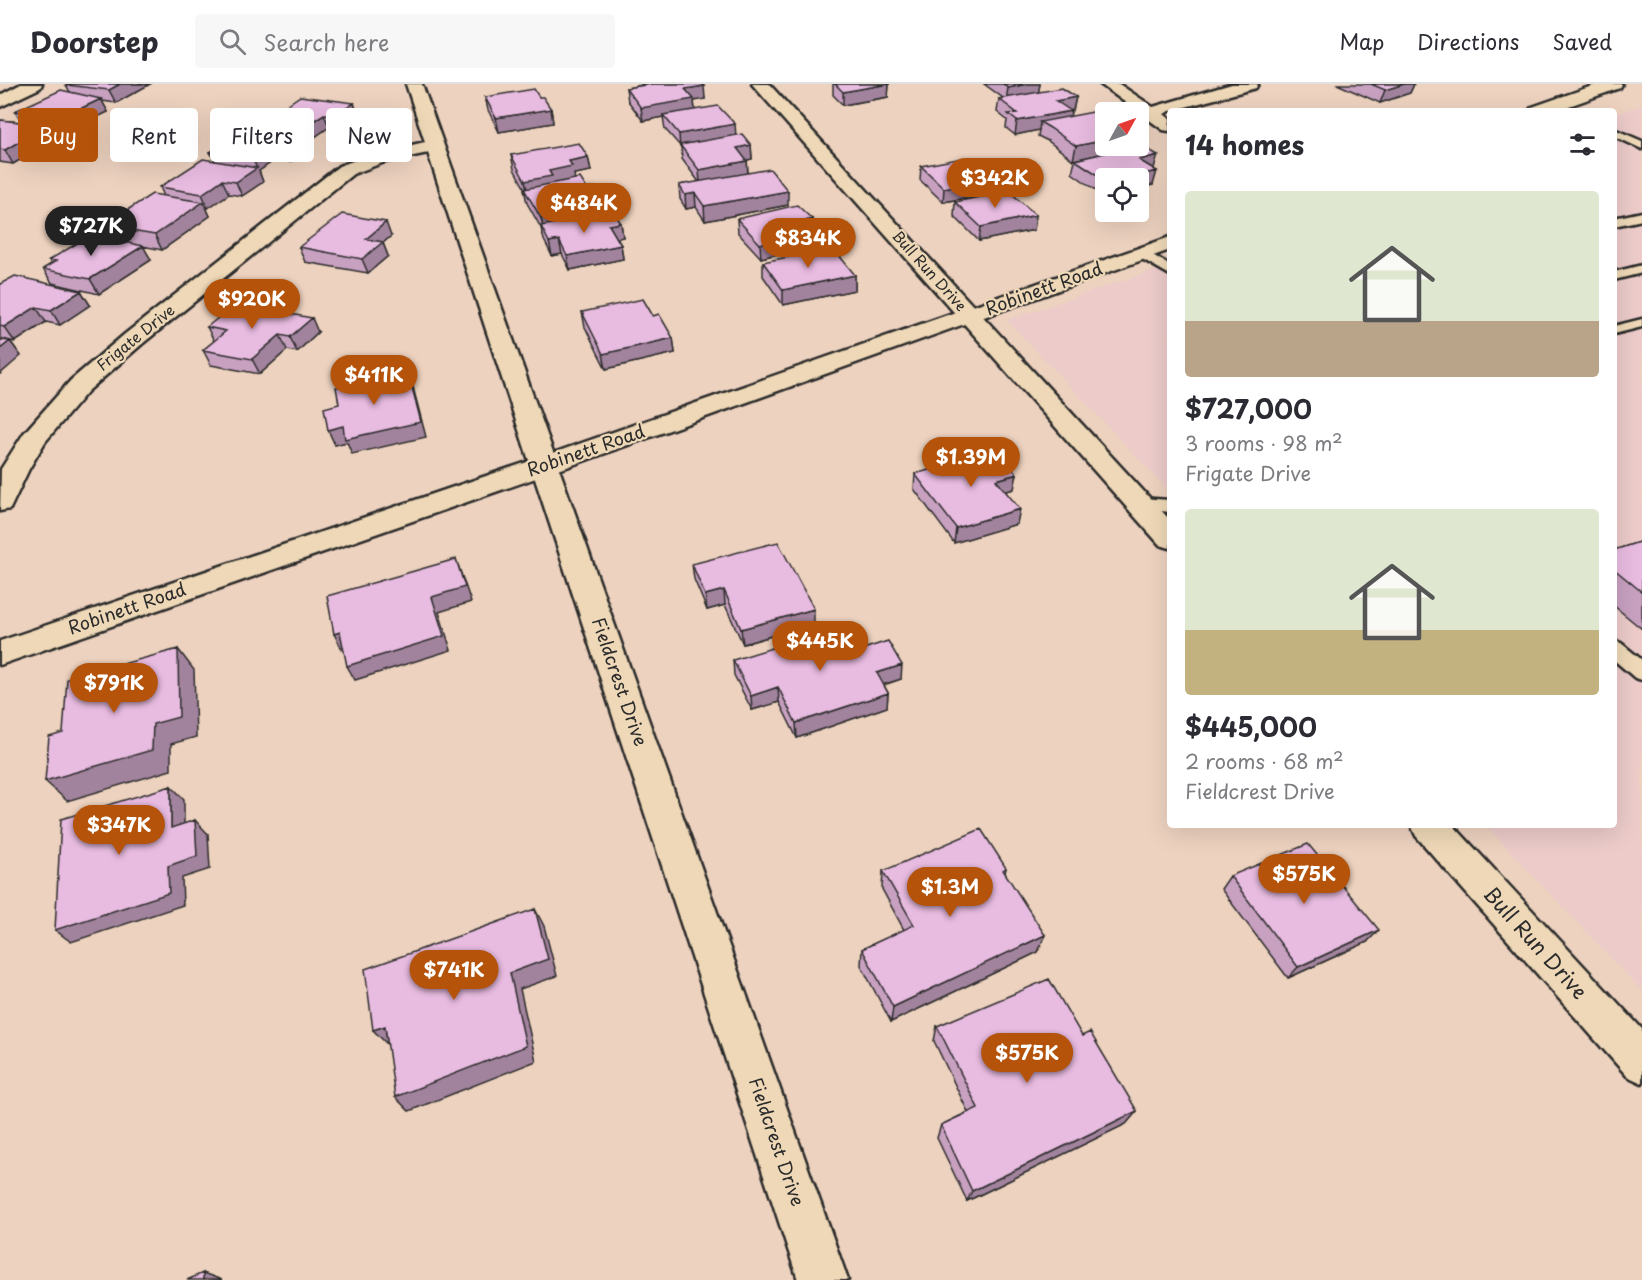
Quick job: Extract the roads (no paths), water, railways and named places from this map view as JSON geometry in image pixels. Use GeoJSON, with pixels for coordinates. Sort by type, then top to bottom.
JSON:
{"type":"FeatureCollection","features":[{"type":"Feature","properties":{"kind":"street"},"geometry":{"type":"LineString","coordinates":[[0,102],[34,84]]}},
{"type":"Feature","properties":{"kind":"street","name":"Fieldcrest Drive"},"geometry":{"type":"LineString","coordinates":[[414,84],[823,1280]]}},
{"type":"Feature","properties":{"kind":"street","name":"Bull Run Drive"},"geometry":{"type":"LineString","coordinates":[[760,84],[1167,535]]}},
{"type":"Feature","properties":{"kind":"street"},"geometry":{"type":"LineString","coordinates":[[1108,84],[1167,125]]}},
{"type":"Feature","properties":{"kind":"street"},"geometry":{"type":"LineString","coordinates":[[1167,108],[1250,84]]}},
{"type":"Feature","properties":{"kind":"street"},"geometry":{"type":"LineString","coordinates":[[1563,108],[1614,84]]}},
{"type":"Feature","properties":{"kind":"street"},"geometry":{"type":"LineString","coordinates":[[1150,113],[1167,108]]}},
{"type":"Feature","properties":{"kind":"street","name":"Frigate Drive"},"geometry":{"type":"LineString","coordinates":[[0,502],[9,479],[38,429],[90,374],[346,170],[369,159],[393,152],[434,146]]}},
{"type":"Feature","properties":{"kind":"street","name":"Robinett Road"},"geometry":{"type":"LineString","coordinates":[[0,653],[546,465],[1167,244]]}},
{"type":"Feature","properties":{"kind":"street","name":"Bull Run Drive"},"geometry":{"type":"LineString","coordinates":[[1432,828],[1642,1061]]}},
{"type":"Feature","properties":{"kind":"lane"},"geometry":{"type":"LineString","coordinates":[[1617,133],[1642,145]]}},
{"type":"Feature","properties":{"kind":"lane"},"geometry":{"type":"LineString","coordinates":[[1617,221],[1642,216]]}},
{"type":"Feature","properties":{"kind":"lane"},"geometry":{"type":"LineString","coordinates":[[1142,253],[1167,269]]}},
{"type":"Feature","properties":{"kind":"lane"},"geometry":{"type":"LineString","coordinates":[[1617,275],[1642,268]]}},
{"type":"Feature","properties":{"kind":"lane"},"geometry":{"type":"LineString","coordinates":[[1617,329],[1642,323]]}},
{"type":"Feature","properties":{"kind":"lane"},"geometry":{"type":"LineString","coordinates":[[1140,504],[1167,506]]}},
{"type":"Feature","properties":{"kind":"lane"},"geometry":{"type":"LineString","coordinates":[[1617,651],[1642,672]]}}]}
